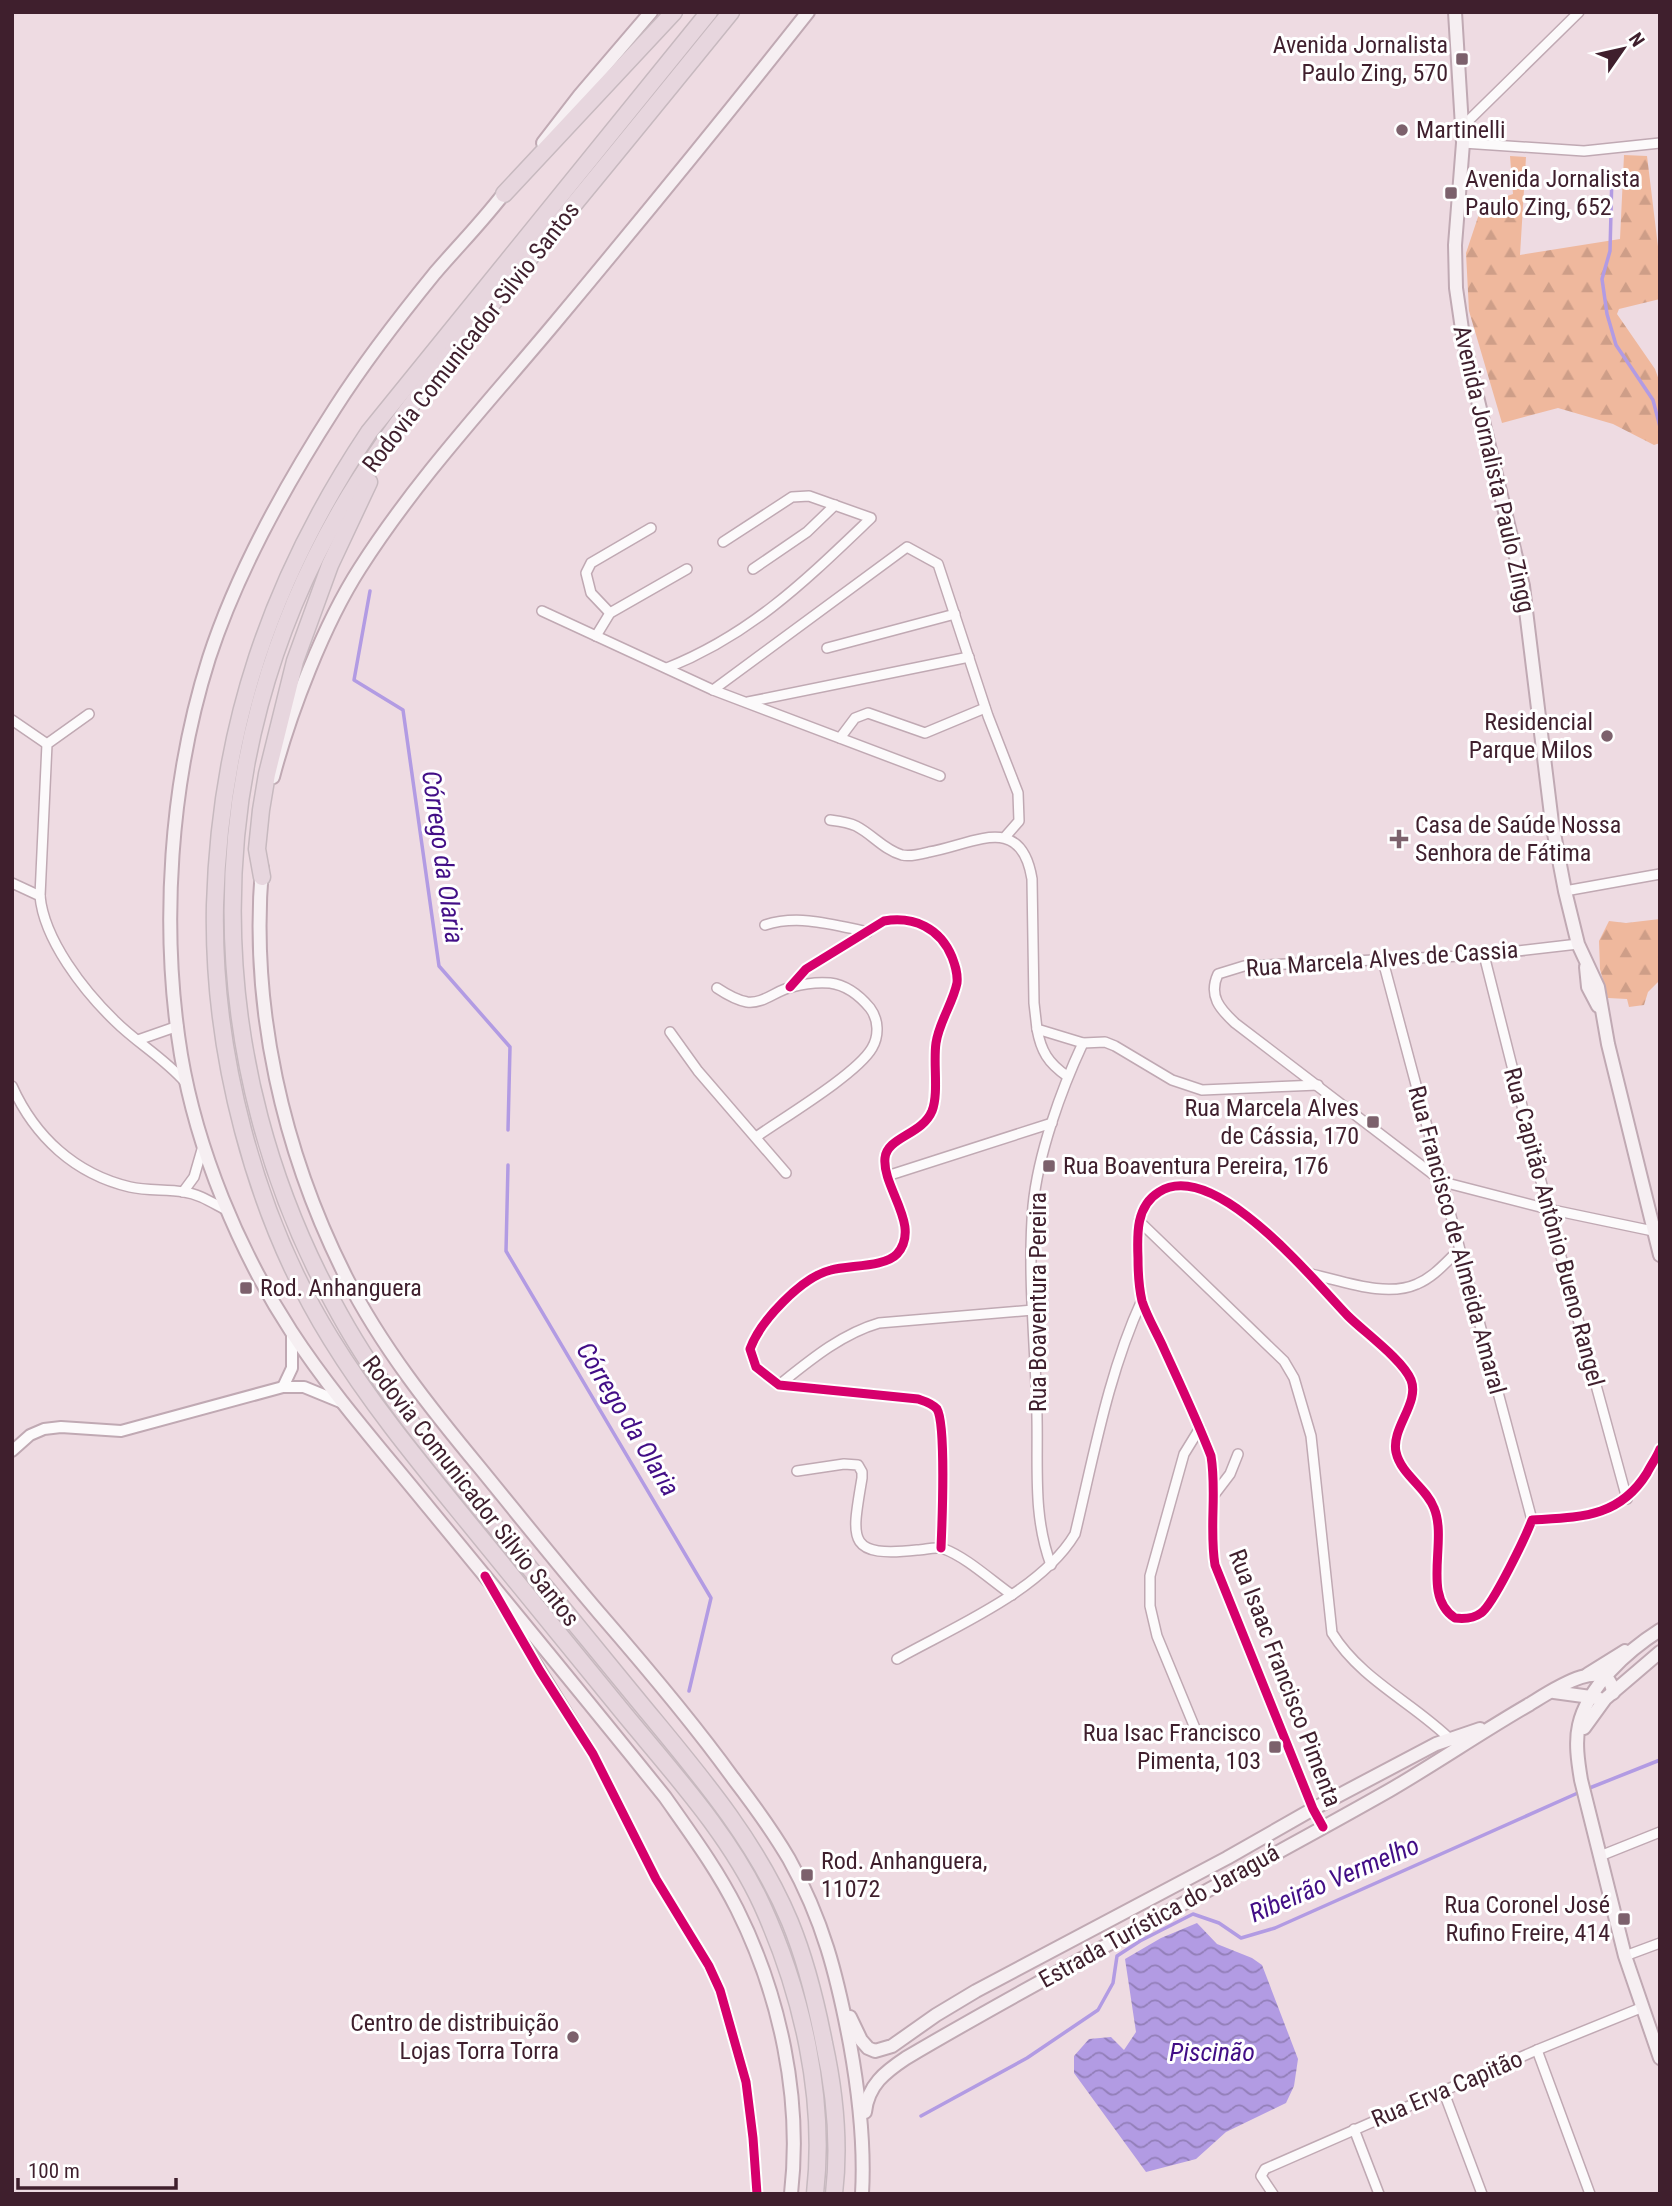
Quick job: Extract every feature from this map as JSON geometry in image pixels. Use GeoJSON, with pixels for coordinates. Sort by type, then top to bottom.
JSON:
{"type":"FeatureCollection","features":[{"type":"Feature","properties":{"kind":"highway"},"geometry":{"type":"LineString","coordinates":[[504,194],[674,12]]}},
{"type":"Feature","properties":{"kind":"highway","name":"Rodovia Comunicador Silvio Santos"},"geometry":{"type":"LineString","coordinates":[[709,12],[376,423],[337,481],[306,536],[278,597],[260,647],[229,758],[217,855],[217,985],[232,1082],[245,1137],[291,1263],[329,1336],[396,1433],[713,1825],[761,1902],[789,1972],[807,2047],[818,2141],[815,2194]]}},
{"type":"Feature","properties":{"kind":"highway","name":"Rodovia Comunicador Silvio Santos"},"geometry":{"type":"LineString","coordinates":[[731,12],[450,355],[379,449],[337,517],[300,591],[269,671],[246,758],[234,842],[232,919],[236,1004],[253,1093],[278,1182],[300,1238],[363,1354],[429,1446],[699,1776],[766,1873],[790,1924],[816,2003],[836,2112],[834,2194]]}},
{"type":"Feature","properties":{"kind":"highway"},"geometry":{"type":"LineString","coordinates":[[262,877],[257,849],[261,810],[267,774],[295,661],[330,565],[371,477],[379,449]]}},
{"type":"Feature","properties":{"kind":"main road"},"geometry":{"type":"LineString","coordinates":[[650,12],[580,95],[504,194],[432,277],[337,404],[266,528],[221,625],[192,722],[178,804],[171,941],[178,1026],[188,1085],[214,1177],[257,1272],[292,1333],[343,1404],[665,1797],[705,1854],[737,1908],[749,1933],[774,2003],[782,2040],[793,2123],[791,2194]]}},
{"type":"Feature","properties":{"kind":"main road"},"geometry":{"type":"LineString","coordinates":[[808,12],[610,257],[438,463],[359,570],[307,678],[274,775],[267,810],[259,917],[262,998],[267,1036],[283,1108],[300,1168],[346,1278],[395,1357],[449,1432],[672,1699],[761,1815],[790,1861],[819,1922],[833,1960],[855,2073],[863,2137],[862,2194]]}},
{"type":"Feature","properties":{"kind":"main road","name":"Avenida Jornalista Paulo Zingg"},"geometry":{"type":"LineString","coordinates":[[1455,12],[1463,126],[1455,245],[1455,288],[1464,343],[1523,586],[1552,823],[1565,891],[1578,944],[1587,963],[1588,987],[1602,1013],[1660,1255]]}},
{"type":"Feature","properties":{"kind":"main road"},"geometry":{"type":"LineString","coordinates":[[1660,1630],[1641,1643],[1590,1696],[1579,1725],[1578,1737],[1581,1780],[1625,1956],[1660,2058]]}},
{"type":"Feature","properties":{"kind":"main road","name":"Estrada Turística do Jaraguá"},"geometry":{"type":"LineString","coordinates":[[841,1994],[861,2040],[868,2048],[883,2050],[976,1991],[1216,1864],[1313,1809],[1494,1725],[1641,1643]]}},
{"type":"Feature","properties":{"kind":"main road"},"geometry":{"type":"LineString","coordinates":[[1578,1737],[1591,1716],[1609,1696],[1660,1651]]}},
{"type":"Feature","properties":{"kind":"main road"},"geometry":{"type":"LineString","coordinates":[[1588,1674],[1606,1677],[1612,1684],[1609,1696]]}},
{"type":"Feature","properties":{"kind":"main road"},"geometry":{"type":"LineString","coordinates":[[1549,1692],[1609,1696]]}},
{"type":"Feature","properties":{"kind":"main road","name":"Estrada Turística do Jaraguá"},"geometry":{"type":"LineString","coordinates":[[863,2137],[867,2098],[877,2081],[896,2065],[1042,1980],[1323,1827],[1454,1744]]}},
{"type":"Feature","properties":{"kind":"street"},"geometry":{"type":"LineString","coordinates":[[1463,126],[1579,12]]}},
{"type":"Feature","properties":{"kind":"street"},"geometry":{"type":"LineString","coordinates":[[1463,143],[1584,151],[1660,143]]}},
{"type":"Feature","properties":{"kind":"street"},"geometry":{"type":"LineString","coordinates":[[667,668],[700,655],[766,613],[797,589],[871,518],[809,496],[792,497],[723,542]]}},
{"type":"Feature","properties":{"kind":"street"},"geometry":{"type":"LineString","coordinates":[[753,569],[807,532],[835,505]]}},
{"type":"Feature","properties":{"kind":"street"},"geometry":{"type":"LineString","coordinates":[[610,613],[592,593],[586,573],[591,563],[651,528]]}},
{"type":"Feature","properties":{"kind":"street"},"geometry":{"type":"LineString","coordinates":[[713,690],[907,547],[938,564],[985,708],[1018,793],[1019,821],[1005,837]]}},
{"type":"Feature","properties":{"kind":"street"},"geometry":{"type":"LineString","coordinates":[[596,636],[610,613],[687,569]]}},
{"type":"Feature","properties":{"kind":"street"},"geometry":{"type":"LineString","coordinates":[[542,611],[713,690],[940,776]]}},
{"type":"Feature","properties":{"kind":"street"},"geometry":{"type":"LineString","coordinates":[[827,648],[955,614]]}},
{"type":"Feature","properties":{"kind":"street"},"geometry":{"type":"LineString","coordinates":[[746,702],[969,657]]}},
{"type":"Feature","properties":{"kind":"street"},"geometry":{"type":"LineString","coordinates":[[840,738],[856,718],[868,713],[925,733],[985,708]]}},
{"type":"Feature","properties":{"kind":"street"},"geometry":{"type":"LineString","coordinates":[[47,744],[89,714]]}},
{"type":"Feature","properties":{"kind":"street"},"geometry":{"type":"LineString","coordinates":[[12,720],[47,744]]}},
{"type":"Feature","properties":{"kind":"street"},"geometry":{"type":"LineString","coordinates":[[47,744],[40,896],[59,951],[73,973],[116,1022],[165,1060],[188,1085]]}},
{"type":"Feature","properties":{"kind":"street"},"geometry":{"type":"LineString","coordinates":[[830,820],[856,826],[887,848],[908,856],[988,838],[1005,837],[1020,846],[1029,861],[1033,909],[1034,1003],[1040,1045],[1046,1058],[1067,1076]]}},
{"type":"Feature","properties":{"kind":"street"},"geometry":{"type":"LineString","coordinates":[[1565,891],[1660,874]]}},
{"type":"Feature","properties":{"kind":"street"},"geometry":{"type":"LineString","coordinates":[[12,883],[40,896]]}},
{"type":"Feature","properties":{"kind":"street"},"geometry":{"type":"LineString","coordinates":[[765,925],[780,920],[816,921],[868,932]]}},
{"type":"Feature","properties":{"kind":"street"},"geometry":{"type":"LineString","coordinates":[[790,987],[806,969],[884,922],[894,920],[918,922],[935,933],[946,944],[957,969],[957,982],[937,1038],[933,1107],[920,1128],[892,1144],[885,1158],[887,1176],[905,1226],[903,1245],[887,1261],[834,1269],[811,1278],[760,1328],[750,1349],[756,1367],[779,1385],[918,1399],[934,1406],[938,1414],[943,1464],[942,1548]]}},
{"type":"Feature","properties":{"kind":"street","name":"Rua Marcela Alves de Cassia"},"geometry":{"type":"LineString","coordinates":[[1578,944],[1484,955],[1244,965],[1218,974],[1214,982],[1214,994],[1221,1010],[1235,1023],[1443,1182],[1548,1209],[1653,1231]]}},
{"type":"Feature","properties":{"kind":"street","name":"Rua Capitão Antônio Bueno Rangel"},"geometry":{"type":"LineString","coordinates":[[1484,955],[1548,1209],[1627,1499]]}},
{"type":"Feature","properties":{"kind":"street","name":"Rua Francisco de Almeida Amaral"},"geometry":{"type":"LineString","coordinates":[[1382,961],[1532,1520]]}},
{"type":"Feature","properties":{"kind":"street"},"geometry":{"type":"LineString","coordinates":[[717,988],[747,1002],[761,1001],[790,987],[828,983],[843,986],[859,997],[874,1015],[878,1035],[868,1054],[853,1069],[756,1136]]}},
{"type":"Feature","properties":{"kind":"street"},"geometry":{"type":"LineString","coordinates":[[138,1040],[178,1026]]}},
{"type":"Feature","properties":{"kind":"street"},"geometry":{"type":"LineString","coordinates":[[1037,1028],[1083,1044],[1105,1042],[1172,1080],[1202,1090],[1318,1085]]}},
{"type":"Feature","properties":{"kind":"street"},"geometry":{"type":"LineString","coordinates":[[670,1032],[698,1071],[786,1173]]}},
{"type":"Feature","properties":{"kind":"street","name":"Rua Boaventura Pereira"},"geometry":{"type":"LineString","coordinates":[[1051,1565],[1041,1532],[1036,1491],[1033,1206],[1052,1123],[1067,1076],[1083,1044]]}},
{"type":"Feature","properties":{"kind":"street"},"geometry":{"type":"LineString","coordinates":[[12,1086],[31,1123],[64,1156],[112,1181],[159,1191],[197,1195],[230,1212]]}},
{"type":"Feature","properties":{"kind":"street"},"geometry":{"type":"LineString","coordinates":[[887,1176],[1052,1123]]}},
{"type":"Feature","properties":{"kind":"street"},"geometry":{"type":"LineString","coordinates":[[183,1192],[194,1177],[204,1144]]}},
{"type":"Feature","properties":{"kind":"street"},"geometry":{"type":"LineString","coordinates":[[1454,1744],[1373,1679],[1341,1648],[1332,1633],[1311,1436],[1301,1395],[1284,1361],[1139,1222],[1142,1210],[1154,1195],[1165,1188],[1183,1185],[1199,1188],[1236,1208],[1310,1273],[1348,1315],[1396,1361],[1412,1382],[1412,1394],[1398,1436],[1396,1451],[1406,1472],[1428,1495],[1437,1515],[1438,1592],[1443,1607],[1455,1618],[1474,1617],[1486,1609],[1526,1538],[1532,1520],[1589,1514],[1627,1499],[1640,1484],[1660,1449]]}},
{"type":"Feature","properties":{"kind":"street","name":"Rua Isaac Francisco Pimenta"},"geometry":{"type":"LineString","coordinates":[[1139,1222],[1138,1262],[1142,1300],[1211,1456],[1215,1479],[1212,1550],[1215,1565],[1313,1809],[1323,1827]]}},
{"type":"Feature","properties":{"kind":"street"},"geometry":{"type":"LineString","coordinates":[[1310,1273],[1383,1289],[1400,1289],[1416,1285],[1430,1277],[1459,1250]]}},
{"type":"Feature","properties":{"kind":"street"},"geometry":{"type":"LineString","coordinates":[[897,1659],[1012,1595],[1051,1565],[1066,1548],[1075,1534],[1113,1376],[1142,1300]]}},
{"type":"Feature","properties":{"kind":"street"},"geometry":{"type":"LineString","coordinates":[[779,1385],[840,1340],[878,1323],[1033,1310]]}},
{"type":"Feature","properties":{"kind":"street"},"geometry":{"type":"LineString","coordinates":[[283,1387],[292,1368],[292,1333]]}},
{"type":"Feature","properties":{"kind":"street"},"geometry":{"type":"LineString","coordinates":[[12,1451],[30,1435],[44,1429],[61,1427],[121,1431],[283,1387],[304,1387],[343,1404]]}},
{"type":"Feature","properties":{"kind":"street"},"geometry":{"type":"LineString","coordinates":[[1197,1733],[1157,1636],[1150,1606],[1150,1576],[1184,1454],[1200,1428]]}},
{"type":"Feature","properties":{"kind":"street"},"geometry":{"type":"LineString","coordinates":[[1214,1495],[1230,1474],[1238,1454]]}},
{"type":"Feature","properties":{"kind":"street"},"geometry":{"type":"LineString","coordinates":[[797,1471],[844,1464],[854,1464],[861,1468],[855,1528],[857,1537],[867,1549],[876,1552],[900,1552],[942,1548],[1012,1595]]}},
{"type":"Feature","properties":{"kind":"street"},"geometry":{"type":"LineString","coordinates":[[485,1576],[540,1671],[593,1754],[656,1880],[709,1966],[720,1990],[746,2082],[757,2194]]}},
{"type":"Feature","properties":{"kind":"street"},"geometry":{"type":"LineString","coordinates":[[1600,1856],[1660,1832]]}},
{"type":"Feature","properties":{"kind":"street"},"geometry":{"type":"LineString","coordinates":[[1625,1956],[1660,1943]]}},
{"type":"Feature","properties":{"kind":"street","name":"Rua Erva Capitão"},"geometry":{"type":"LineString","coordinates":[[1273,2194],[1263,2180],[1261,2173],[1265,2169],[1443,2090],[1643,2007]]}},
{"type":"Feature","properties":{"kind":"street"},"geometry":{"type":"LineString","coordinates":[[1537,2050],[1590,2194]]}},
{"type":"Feature","properties":{"kind":"street"},"geometry":{"type":"LineString","coordinates":[[1443,2090],[1482,2194]]}},
{"type":"Feature","properties":{"kind":"street"},"geometry":{"type":"LineString","coordinates":[[1354,2129],[1380,2194]]}},
{"type":"Feature","properties":{"kind":"green space"},"geometry":{"type":"Polygon","coordinates":[[[1624,155],[1647,156],[1660,263],[1660,299],[1619,309],[1617,314],[1655,369],[1660,383],[1660,443],[1654,445],[1613,424],[1558,408],[1502,423],[1469,311],[1466,253],[1482,205],[1513,194],[1510,156],[1526,157],[1520,255],[1620,239],[1624,155]]]}},
{"type":"Feature","properties":{"kind":"green space"},"geometry":{"type":"Polygon","coordinates":[[[1660,919],[1660,980],[1648,992],[1644,1005],[1629,1007],[1627,999],[1608,998],[1600,969],[1599,941],[1609,921],[1626,923],[1660,919]]]}},
{"type":"Feature","properties":{"kind":"water","name":"Piscinão"},"geometry":{"type":"Polygon","coordinates":[[[1197,1923],[1217,1944],[1252,1958],[1262,1965],[1298,2059],[1294,2086],[1286,2103],[1226,2132],[1196,2159],[1146,2172],[1074,2073],[1074,2056],[1089,2039],[1111,2037],[1124,2050],[1136,2032],[1125,1959],[1161,1938],[1197,1923]]]}},
{"type":"Feature","properties":{"kind":"waterway"},"geometry":{"type":"LineString","coordinates":[[1612,173],[1610,251],[1602,279],[1607,314],[1616,345],[1653,400],[1660,427]]}},
{"type":"Feature","properties":{"kind":"waterway","name":"Córrego da Olaria"},"geometry":{"type":"LineString","coordinates":[[370,591],[354,680],[403,710],[439,966],[510,1047],[508,1130]]}},
{"type":"Feature","properties":{"kind":"waterway","name":"Córrego da Olaria"},"geometry":{"type":"LineString","coordinates":[[508,1165],[506,1251],[711,1598],[689,1691]]}},
{"type":"Feature","properties":{"kind":"waterway","name":"Ribeirão Vermelho"},"geometry":{"type":"LineString","coordinates":[[1587,1789],[1660,1760]]}},
{"type":"Feature","properties":{"kind":"waterway","name":"Ribeirão Vermelho"},"geometry":{"type":"LineString","coordinates":[[921,2116],[1027,2058],[1098,2010],[1113,1983],[1117,1956],[1193,1914],[1219,1923],[1241,1938],[1275,1928],[1580,1792]]}},
{"type":"Feature","properties":{"kind":"cycle path"},"geometry":{"type":"LineString","coordinates":[[790,987],[806,969],[884,921],[906,920],[925,926],[941,938],[955,966],[957,983],[936,1043],[935,1096],[932,1111],[921,1126],[892,1145],[885,1158],[889,1182],[903,1219],[904,1243],[897,1254],[884,1261],[831,1270],[808,1281],[772,1314],[750,1349],[756,1367],[779,1385],[918,1399],[937,1409],[942,1434],[941,1548]]}},
{"type":"Feature","properties":{"kind":"cycle path"},"geometry":{"type":"LineString","coordinates":[[1323,1827],[1313,1809],[1215,1565],[1211,1456],[1142,1301],[1138,1274],[1138,1230],[1142,1213],[1151,1198],[1159,1192],[1182,1186],[1207,1192],[1234,1207],[1288,1252],[1348,1316],[1407,1372],[1413,1389],[1412,1398],[1398,1434],[1396,1452],[1403,1468],[1434,1508],[1438,1521],[1439,1596],[1445,1608],[1455,1618],[1475,1616],[1486,1607],[1509,1569],[1532,1520],[1582,1516],[1611,1507],[1636,1488],[1660,1449]]}},
{"type":"Feature","properties":{"kind":"cycle path"},"geometry":{"type":"LineString","coordinates":[[485,1576],[540,1671],[593,1754],[656,1879],[709,1966],[720,1990],[746,2082],[757,2194]]}},
{"type":"Feature","properties":{"kind":"place","name":"Avenida Jornalista Paulo Zing, 570"},"geometry":{"type":"Point","coordinates":[1462,59]}},
{"type":"Feature","properties":{"kind":"place","name":"Martinelli"},"geometry":{"type":"Point","coordinates":[1402,130]}},
{"type":"Feature","properties":{"kind":"place","name":"Avenida Jornalista Paulo Zing, 652"},"geometry":{"type":"Point","coordinates":[1451,193]}},
{"type":"Feature","properties":{"kind":"place","name":"Residencial Parque Milos"},"geometry":{"type":"Point","coordinates":[1607,736]}},
{"type":"Feature","properties":{"kind":"place","name":"Casa de Saúde Nossa Senhora de Fátima"},"geometry":{"type":"Point","coordinates":[1399,839]}},
{"type":"Feature","properties":{"kind":"place","name":"Rua Marcela Alves de Cássia, 170"},"geometry":{"type":"Point","coordinates":[1373,1122]}},
{"type":"Feature","properties":{"kind":"place","name":"Rua Boaventura Pereira, 176"},"geometry":{"type":"Point","coordinates":[1049,1166]}},
{"type":"Feature","properties":{"kind":"place","name":"Rod. Anhanguera"},"geometry":{"type":"Point","coordinates":[246,1288]}},
{"type":"Feature","properties":{"kind":"place","name":"Rua Isac Francisco Pimenta, 103"},"geometry":{"type":"Point","coordinates":[1275,1747]}},
{"type":"Feature","properties":{"kind":"place","name":"Rod. Anhanguera, 11072"},"geometry":{"type":"Point","coordinates":[807,1875]}},
{"type":"Feature","properties":{"kind":"place","name":"Rua Coronel José Rufino Freire, 414"},"geometry":{"type":"Point","coordinates":[1624,1919]}},
{"type":"Feature","properties":{"kind":"place","name":"Centro de distribuição Lojas Torra Torra"},"geometry":{"type":"Point","coordinates":[573,2037]}}]}
